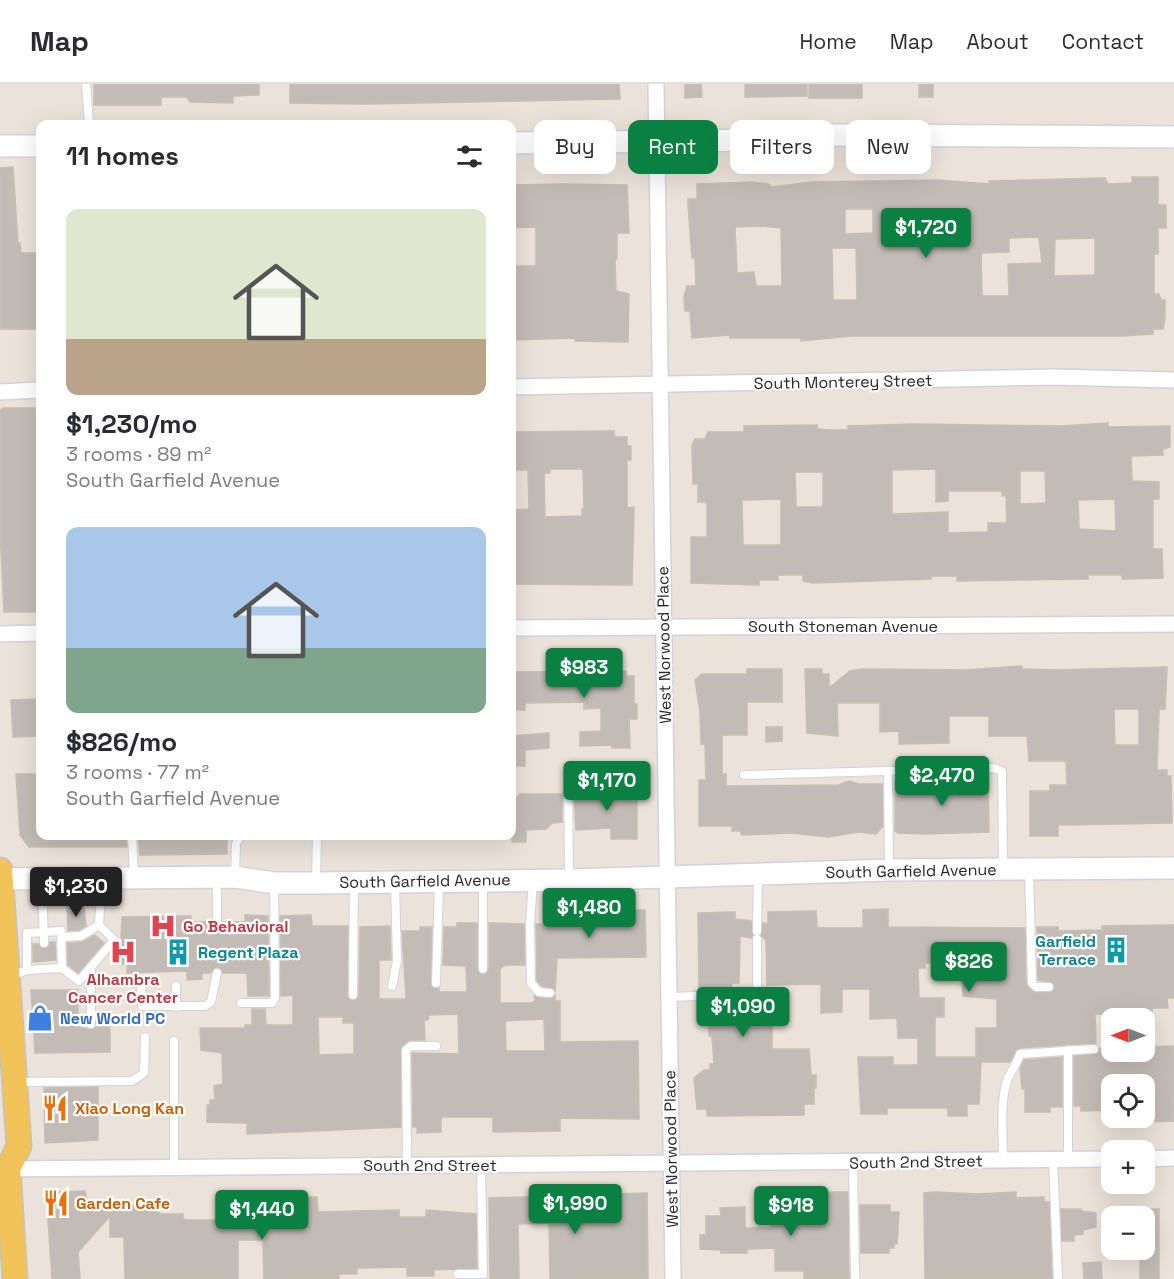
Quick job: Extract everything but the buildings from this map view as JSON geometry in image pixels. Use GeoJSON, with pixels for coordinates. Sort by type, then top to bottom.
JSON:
{"type":"FeatureCollection","features":[{"type":"Feature","properties":{"kind":"main road"},"geometry":{"type":"LineString","coordinates":[[718,140],[766,140],[829,135],[1174,137]]}},
{"type":"Feature","properties":{"kind":"main road"},"geometry":{"type":"LineString","coordinates":[[516,143],[628,141]]}},
{"type":"Feature","properties":{"kind":"main road"},"geometry":{"type":"LineString","coordinates":[[0,146],[36,146]]}},
{"type":"Feature","properties":{"kind":"main road","name":"South Garfield Avenue"},"geometry":{"type":"LineString","coordinates":[[0,876],[42,879],[226,878],[274,883],[315,883],[569,880],[889,870],[1174,868]]}},
{"type":"Feature","properties":{"kind":"main road"},"geometry":{"type":"LineString","coordinates":[[0,876],[2,903],[17,974],[15,1082],[19,1146],[3,1166],[12,1275]]}},
{"type":"Feature","properties":{"kind":"street","name":"West Norwood Place"},"geometry":{"type":"LineString","coordinates":[[656,84],[656,120]]}},
{"type":"Feature","properties":{"kind":"street","name":"West Norwood Place"},"geometry":{"type":"LineString","coordinates":[[656,174],[673,1279]]}},
{"type":"Feature","properties":{"kind":"street","name":"South Monterey Street"},"geometry":{"type":"LineString","coordinates":[[516,387],[1053,377],[1174,380]]}},
{"type":"Feature","properties":{"kind":"street"},"geometry":{"type":"LineString","coordinates":[[0,392],[36,390]]}},
{"type":"Feature","properties":{"kind":"street","name":"South Stoneman Avenue"},"geometry":{"type":"LineString","coordinates":[[516,628],[1174,624]]}},
{"type":"Feature","properties":{"kind":"street"},"geometry":{"type":"LineString","coordinates":[[0,634],[36,633]]}},
{"type":"Feature","properties":{"kind":"street"},"geometry":{"type":"LineString","coordinates":[[1155,1158],[1174,1158]]}},
{"type":"Feature","properties":{"kind":"street","name":"South 2nd Street"},"geometry":{"type":"LineString","coordinates":[[3,1166],[174,1167],[1101,1159]]}},
{"type":"Feature","properties":{"kind":"lane"},"geometry":{"type":"LineString","coordinates":[[86,84],[89,120]]}},
{"type":"Feature","properties":{"kind":"lane"},"geometry":{"type":"LineString","coordinates":[[744,776],[993,768],[1002,771],[1003,869]]}},
{"type":"Feature","properties":{"kind":"lane"},"geometry":{"type":"LineString","coordinates":[[888,771],[889,870]]}},
{"type":"Feature","properties":{"kind":"lane"},"geometry":{"type":"LineString","coordinates":[[568,773],[569,880]]}},
{"type":"Feature","properties":{"kind":"lane"},"geometry":{"type":"LineString","coordinates":[[132,840],[134,879]]}},
{"type":"Feature","properties":{"kind":"lane"},"geometry":{"type":"LineString","coordinates":[[217,922],[226,878],[238,840]]}},
{"type":"Feature","properties":{"kind":"lane"},"geometry":{"type":"LineString","coordinates":[[315,883],[316,840]]}},
{"type":"Feature","properties":{"kind":"lane"},"geometry":{"type":"LineString","coordinates":[[1029,869],[1032,983],[1036,987],[1049,987]]}},
{"type":"Feature","properties":{"kind":"lane"},"geometry":{"type":"LineString","coordinates":[[730,996],[757,995],[758,875]]}},
{"type":"Feature","properties":{"kind":"lane"},"geometry":{"type":"LineString","coordinates":[[42,879],[44,943]]}},
{"type":"Feature","properties":{"kind":"lane"},"geometry":{"type":"LineString","coordinates":[[17,974],[45,965],[62,968],[79,981],[114,940],[99,925],[102,879]]}},
{"type":"Feature","properties":{"kind":"lane"},"geometry":{"type":"LineString","coordinates":[[534,879],[530,924],[531,983],[539,992],[550,993]]}},
{"type":"Feature","properties":{"kind":"lane"},"geometry":{"type":"LineString","coordinates":[[436,983],[439,880]]}},
{"type":"Feature","properties":{"kind":"lane"},"geometry":{"type":"LineString","coordinates":[[483,881],[483,969]]}},
{"type":"Feature","properties":{"kind":"lane"},"geometry":{"type":"LineString","coordinates":[[353,995],[354,882]]}},
{"type":"Feature","properties":{"kind":"lane"},"geometry":{"type":"LineString","coordinates":[[392,986],[398,961],[395,882]]}},
{"type":"Feature","properties":{"kind":"lane"},"geometry":{"type":"LineString","coordinates":[[241,1003],[273,1003],[275,998],[274,883]]}},
{"type":"Feature","properties":{"kind":"lane"},"geometry":{"type":"LineString","coordinates":[[62,937],[81,936],[99,925]]}},
{"type":"Feature","properties":{"kind":"lane"},"geometry":{"type":"LineString","coordinates":[[17,974],[27,933],[61,932],[62,968]]}},
{"type":"Feature","properties":{"kind":"lane"},"geometry":{"type":"LineString","coordinates":[[91,967],[91,1024]]}},
{"type":"Feature","properties":{"kind":"lane"},"geometry":{"type":"LineString","coordinates":[[141,986],[142,1006],[205,1006],[211,1002],[217,973]]}},
{"type":"Feature","properties":{"kind":"lane"},"geometry":{"type":"LineString","coordinates":[[176,986],[176,1007]]}},
{"type":"Feature","properties":{"kind":"lane"},"geometry":{"type":"LineString","coordinates":[[669,997],[699,996]]}},
{"type":"Feature","properties":{"kind":"lane"},"geometry":{"type":"LineString","coordinates":[[15,1082],[132,1081],[144,1073],[145,1037]]}},
{"type":"Feature","properties":{"kind":"lane"},"geometry":{"type":"LineString","coordinates":[[174,1041],[174,1167]]}},
{"type":"Feature","properties":{"kind":"lane"},"geometry":{"type":"LineString","coordinates":[[407,1165],[406,1050],[411,1046],[436,1046]]}},
{"type":"Feature","properties":{"kind":"lane"},"geometry":{"type":"LineString","coordinates":[[1003,1161],[1005,1087],[1010,1071],[1018,1064],[1020,1054],[1094,1049]]}},
{"type":"Feature","properties":{"kind":"lane"},"geometry":{"type":"LineString","coordinates":[[1058,1279],[1060,1160],[1068,1050]]}},
{"type":"Feature","properties":{"kind":"lane"},"geometry":{"type":"LineString","coordinates":[[854,1162],[855,1279]]}},
{"type":"Feature","properties":{"kind":"lane"},"geometry":{"type":"LineString","coordinates":[[458,1274],[483,1274],[481,1164]]}},
{"type":"Feature","properties":{"kind":"place","name":"Go Behavioral"},"geometry":{"type":"Point","coordinates":[163,926]}},
{"type":"Feature","properties":{"kind":"place","name":"Garfield Terrace"},"geometry":{"type":"Point","coordinates":[1116,950]}},
{"type":"Feature","properties":{"kind":"place","name":"Alhambra Cancer Center"},"geometry":{"type":"Point","coordinates":[123,952]}},
{"type":"Feature","properties":{"kind":"place","name":"Regent Plaza"},"geometry":{"type":"Point","coordinates":[178,952]}},
{"type":"Feature","properties":{"kind":"place","name":"New World PC"},"geometry":{"type":"Point","coordinates":[40,1018]}},
{"type":"Feature","properties":{"kind":"place","name":"Xiao Long Kan"},"geometry":{"type":"Point","coordinates":[55,1108]}},
{"type":"Feature","properties":{"kind":"place","name":"Garden Cafe"},"geometry":{"type":"Point","coordinates":[56,1203]}}]}
